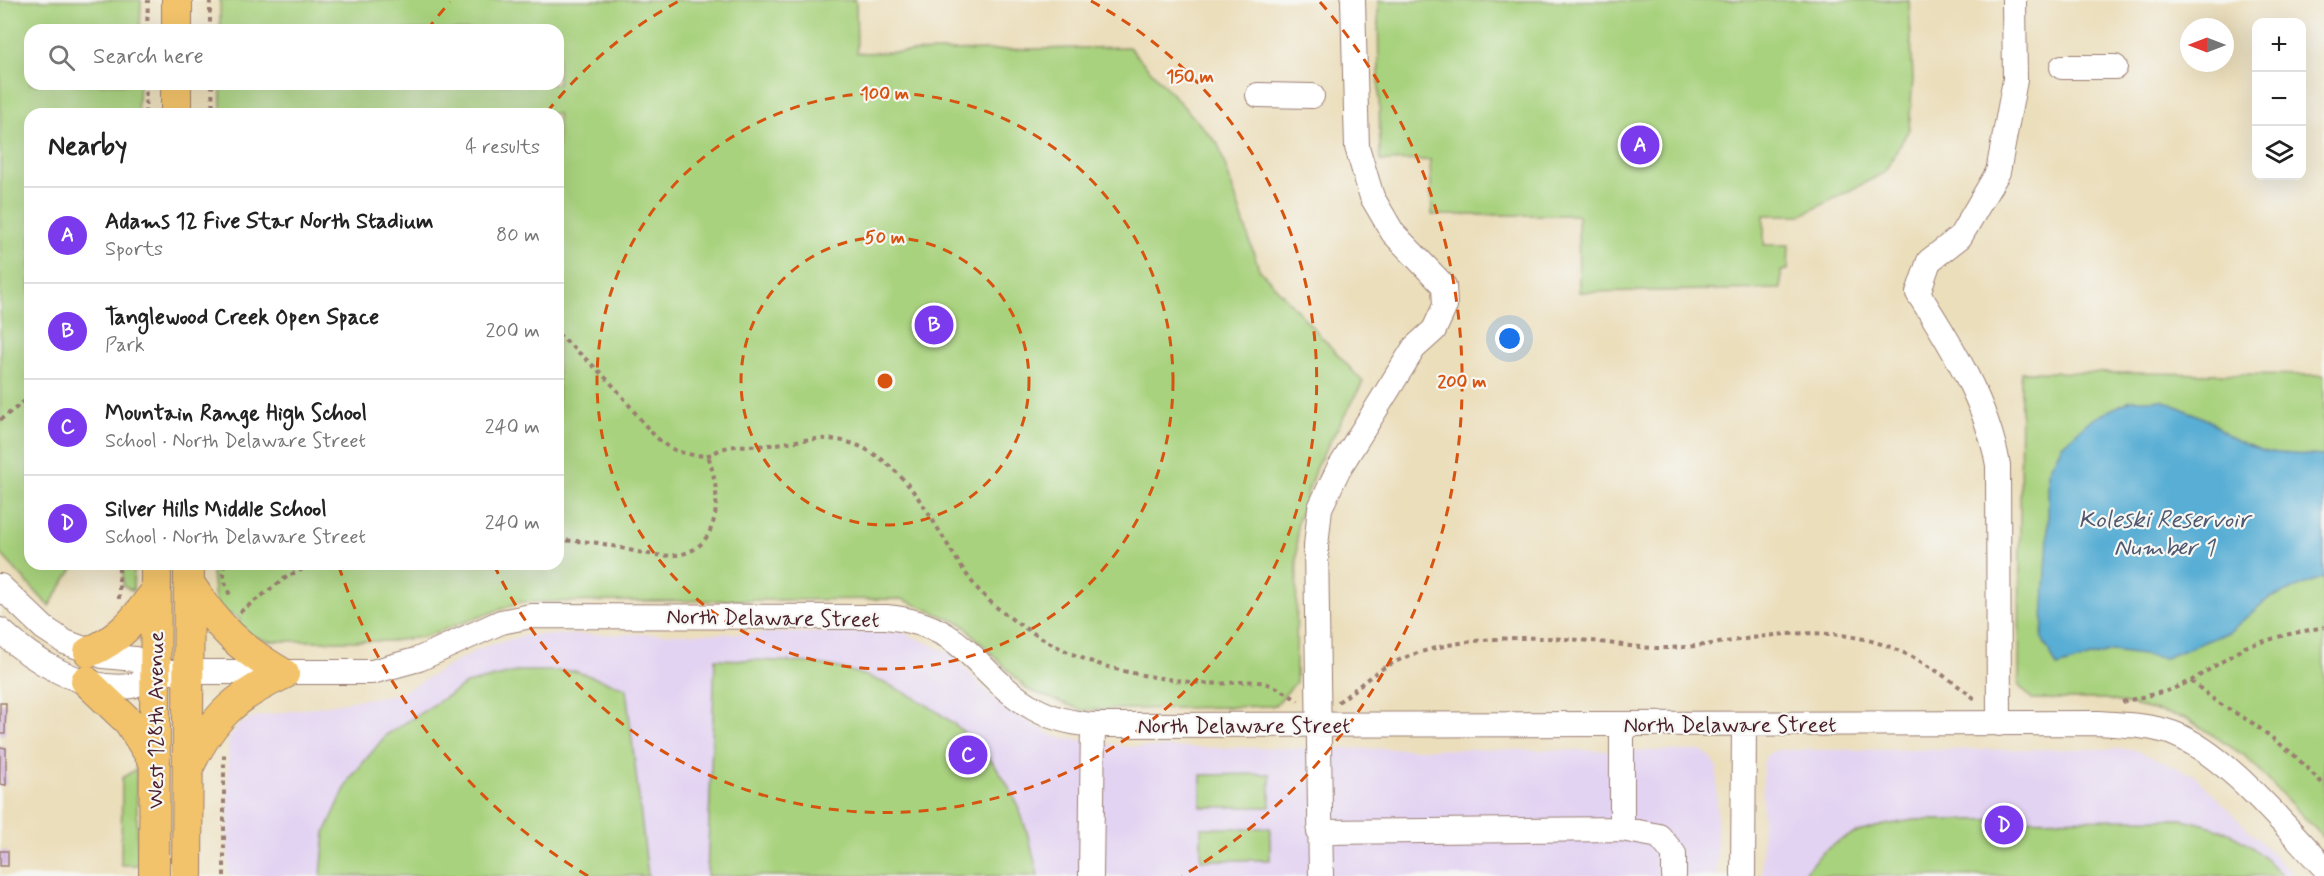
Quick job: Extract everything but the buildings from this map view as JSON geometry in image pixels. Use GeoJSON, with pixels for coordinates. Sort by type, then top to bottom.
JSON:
{"type":"FeatureCollection","features":[{"type":"Feature","properties":{"kind":"main road"},"geometry":{"type":"LineString","coordinates":[[177,0],[177,24]]}},
{"type":"Feature","properties":{"kind":"main road"},"geometry":{"type":"LineString","coordinates":[[176,90],[176,108]]}},
{"type":"Feature","properties":{"kind":"main road"},"geometry":{"type":"LineString","coordinates":[[189,573],[209,614],[231,638],[254,657],[284,674]]}},
{"type":"Feature","properties":{"kind":"main road","name":"West 128th Avenue"},"geometry":{"type":"LineString","coordinates":[[188,876],[189,573]]}},
{"type":"Feature","properties":{"kind":"main road"},"geometry":{"type":"LineString","coordinates":[[155,763],[125,717],[87,666],[124,632],[156,578]]}},
{"type":"Feature","properties":{"kind":"main road","name":"West 128th Avenue"},"geometry":{"type":"LineString","coordinates":[[154,876],[156,578]]}},
{"type":"Feature","properties":{"kind":"main road"},"geometry":{"type":"LineString","coordinates":[[188,770],[209,729],[229,706],[254,688],[284,674]]}},
{"type":"Feature","properties":{"kind":"street"},"geometry":{"type":"LineString","coordinates":[[1321,876],[1316,546],[1320,508],[1338,470],[1414,348],[1434,330],[1445,306],[1444,286],[1393,233],[1372,197],[1357,147],[1353,0]]}},
{"type":"Feature","properties":{"kind":"street"},"geometry":{"type":"LineString","coordinates":[[1999,724],[1998,465],[1993,435],[1954,350],[1918,293],[1929,261],[1960,237],[1998,172],[2015,80],[2014,0]]}},
{"type":"Feature","properties":{"kind":"street"},"geometry":{"type":"LineString","coordinates":[[2062,67],[2115,67]]}},
{"type":"Feature","properties":{"kind":"street"},"geometry":{"type":"LineString","coordinates":[[1258,95],[1312,96]]}},
{"type":"Feature","properties":{"kind":"street","name":"North Delaware Street"},"geometry":{"type":"LineString","coordinates":[[0,586],[87,666]]}},
{"type":"Feature","properties":{"kind":"street","name":"North Delaware Street"},"geometry":{"type":"LineString","coordinates":[[0,630],[37,659],[87,666],[135,659],[156,672],[358,673],[389,668],[419,659],[501,622],[531,616],[886,617],[913,621],[936,629],[961,644],[1008,690],[1035,709],[1061,720],[1093,725],[1999,724],[2143,726],[2172,733],[2200,748],[2225,767],[2324,867]]}},
{"type":"Feature","properties":{"kind":"street"},"geometry":{"type":"LineString","coordinates":[[1623,724],[1623,829]]}},
{"type":"Feature","properties":{"kind":"street"},"geometry":{"type":"LineString","coordinates":[[1091,876],[1093,725]]}},
{"type":"Feature","properties":{"kind":"street"},"geometry":{"type":"LineString","coordinates":[[1743,725],[1743,876]]}},
{"type":"Feature","properties":{"kind":"street"},"geometry":{"type":"LineString","coordinates":[[1319,832],[1623,829],[1659,836],[1674,854],[1674,876]]}},
{"type":"Feature","properties":{"kind":"path"},"geometry":{"type":"LineString","coordinates":[[147,24],[148,0]]}},
{"type":"Feature","properties":{"kind":"path"},"geometry":{"type":"LineString","coordinates":[[210,0],[210,24]]}},
{"type":"Feature","properties":{"kind":"path"},"geometry":{"type":"LineString","coordinates":[[145,108],[146,90]]}},
{"type":"Feature","properties":{"kind":"path"},"geometry":{"type":"LineString","coordinates":[[212,90],[213,108]]}},
{"type":"Feature","properties":{"kind":"path"},"geometry":{"type":"LineString","coordinates":[[564,340],[616,389],[668,447],[681,452],[708,455],[726,448],[770,445],[807,438],[840,438],[867,450],[893,468],[919,498],[977,588],[1010,617],[1064,650],[1108,668],[1162,679],[1204,683],[1257,681],[1272,684],[1298,701]]}},
{"type":"Feature","properties":{"kind":"path"},"geometry":{"type":"LineString","coordinates":[[0,420],[24,402]]}},
{"type":"Feature","properties":{"kind":"path"},"geometry":{"type":"LineString","coordinates":[[564,541],[603,544],[648,555],[674,556],[693,550],[709,537],[715,516],[716,487],[708,455]]}},
{"type":"Feature","properties":{"kind":"path"},"geometry":{"type":"LineString","coordinates":[[118,608],[119,570]]}},
{"type":"Feature","properties":{"kind":"path"},"geometry":{"type":"LineString","coordinates":[[237,614],[299,570]]}},
{"type":"Feature","properties":{"kind":"path"},"geometry":{"type":"LineString","coordinates":[[2111,702],[2147,697],[2191,681],[2244,647],[2284,635],[2324,627]]}},
{"type":"Feature","properties":{"kind":"path"},"geometry":{"type":"LineString","coordinates":[[1339,702],[1363,680],[1390,664],[1413,654],[1476,641],[1518,638],[1581,640],[1621,647],[1662,648],[1712,645],[1787,634],[1831,634],[1878,641],[1911,654],[1942,673],[1974,698],[1999,699]]}},
{"type":"Feature","properties":{"kind":"path"},"geometry":{"type":"LineString","coordinates":[[2191,681],[2293,754],[2324,785]]}},
{"type":"Feature","properties":{"kind":"path"},"geometry":{"type":"LineString","coordinates":[[224,744],[224,876]]}},
{"type":"Feature","properties":{"kind":"shaded area"},"geometry":{"type":"Polygon","coordinates":[[[902,632],[950,653],[1001,706],[1054,736],[1130,747],[1701,751],[1711,757],[1717,768],[1717,876],[228,876],[228,745],[230,737],[239,725],[255,717],[401,693],[480,648],[526,635],[902,632]]]}},
{"type":"Feature","properties":{"kind":"shaded area"},"geometry":{"type":"Polygon","coordinates":[[[2132,749],[2194,775],[2295,876],[1762,876],[1763,764],[1767,755],[1776,750],[2132,749]]]}},
{"type":"Feature","properties":{"kind":"green space"},"geometry":{"type":"Polygon","coordinates":[[[0,0],[141,0],[140,24],[24,24],[24,90],[139,90],[137,108],[24,108],[24,570],[72,570],[49,606],[0,553],[0,0]]]}},
{"type":"Feature","properties":{"kind":"green space"},"geometry":{"type":"Polygon","coordinates":[[[220,0],[856,0],[857,53],[1129,47],[1218,144],[1259,269],[1363,382],[1316,467],[1297,524],[1296,682],[1275,706],[1082,710],[1028,690],[962,624],[902,599],[521,602],[423,637],[391,641],[269,641],[238,630],[240,619],[233,614],[222,615],[215,599],[212,570],[564,570],[564,108],[221,108],[221,90],[564,90],[564,24],[220,24],[220,0]]]}},
{"type":"Feature","properties":{"kind":"green space"},"geometry":{"type":"Polygon","coordinates":[[[1909,0],[1913,78],[1909,129],[1884,173],[1802,215],[1764,215],[1764,245],[1789,245],[1788,270],[1781,271],[1781,289],[1579,292],[1578,215],[1432,215],[1430,160],[1380,161],[1378,1],[1909,0]]]}},
{"type":"Feature","properties":{"kind":"green space"},"geometry":{"type":"Polygon","coordinates":[[[2021,372],[2324,375],[2324,838],[2245,756],[2186,718],[2106,699],[2032,699],[2019,686],[2021,372]]]}},
{"type":"Feature","properties":{"kind":"green space"},"geometry":{"type":"Polygon","coordinates":[[[123,570],[134,570],[133,591],[123,586],[123,570]]]}},
{"type":"Feature","properties":{"kind":"green space"},"geometry":{"type":"Polygon","coordinates":[[[715,659],[797,662],[843,669],[893,687],[941,714],[982,750],[999,771],[1021,813],[1038,876],[707,876],[715,659]]]}},
{"type":"Feature","properties":{"kind":"green space"},"geometry":{"type":"Polygon","coordinates":[[[520,671],[575,671],[626,688],[648,876],[321,876],[325,833],[349,780],[386,735],[466,684],[520,671]]]}},
{"type":"Feature","properties":{"kind":"green space"},"geometry":{"type":"Polygon","coordinates":[[[136,769],[138,865],[121,865],[122,778],[136,769]]]}},
{"type":"Feature","properties":{"kind":"green space"},"geometry":{"type":"Polygon","coordinates":[[[1270,774],[1270,807],[1201,807],[1201,775],[1270,774]]]}},
{"type":"Feature","properties":{"kind":"green space"},"geometry":{"type":"Polygon","coordinates":[[[2182,819],[2213,827],[2238,837],[2249,844],[2282,876],[1803,876],[1825,851],[1852,835],[1882,826],[1915,820],[2182,819]]]}},
{"type":"Feature","properties":{"kind":"green space"},"geometry":{"type":"Polygon","coordinates":[[[1201,828],[1270,828],[1270,860],[1201,860],[1201,828]]]}},
{"type":"Feature","properties":{"kind":"water","name":"Koleski Reservoir Number 1"},"geometry":{"type":"Polygon","coordinates":[[[2130,400],[2163,400],[2210,421],[2236,441],[2267,452],[2324,456],[2324,577],[2268,599],[2229,632],[2165,658],[2112,651],[2057,667],[2042,638],[2048,536],[2048,472],[2062,445],[2089,421],[2130,400]]]}},
{"type":"Feature","properties":{"kind":"place","name":"Adams 12 Five Star North Stadium"},"geometry":{"type":"Point","coordinates":[1640,145]}},
{"type":"Feature","properties":{"kind":"place","name":"Tanglewood Creek Open Space"},"geometry":{"type":"Point","coordinates":[934,325]}},
{"type":"Feature","properties":{"kind":"place","name":"Mountain Range High School"},"geometry":{"type":"Point","coordinates":[968,755]}},
{"type":"Feature","properties":{"kind":"place","name":"Silver Hills Middle School"},"geometry":{"type":"Point","coordinates":[2004,825]}}]}
